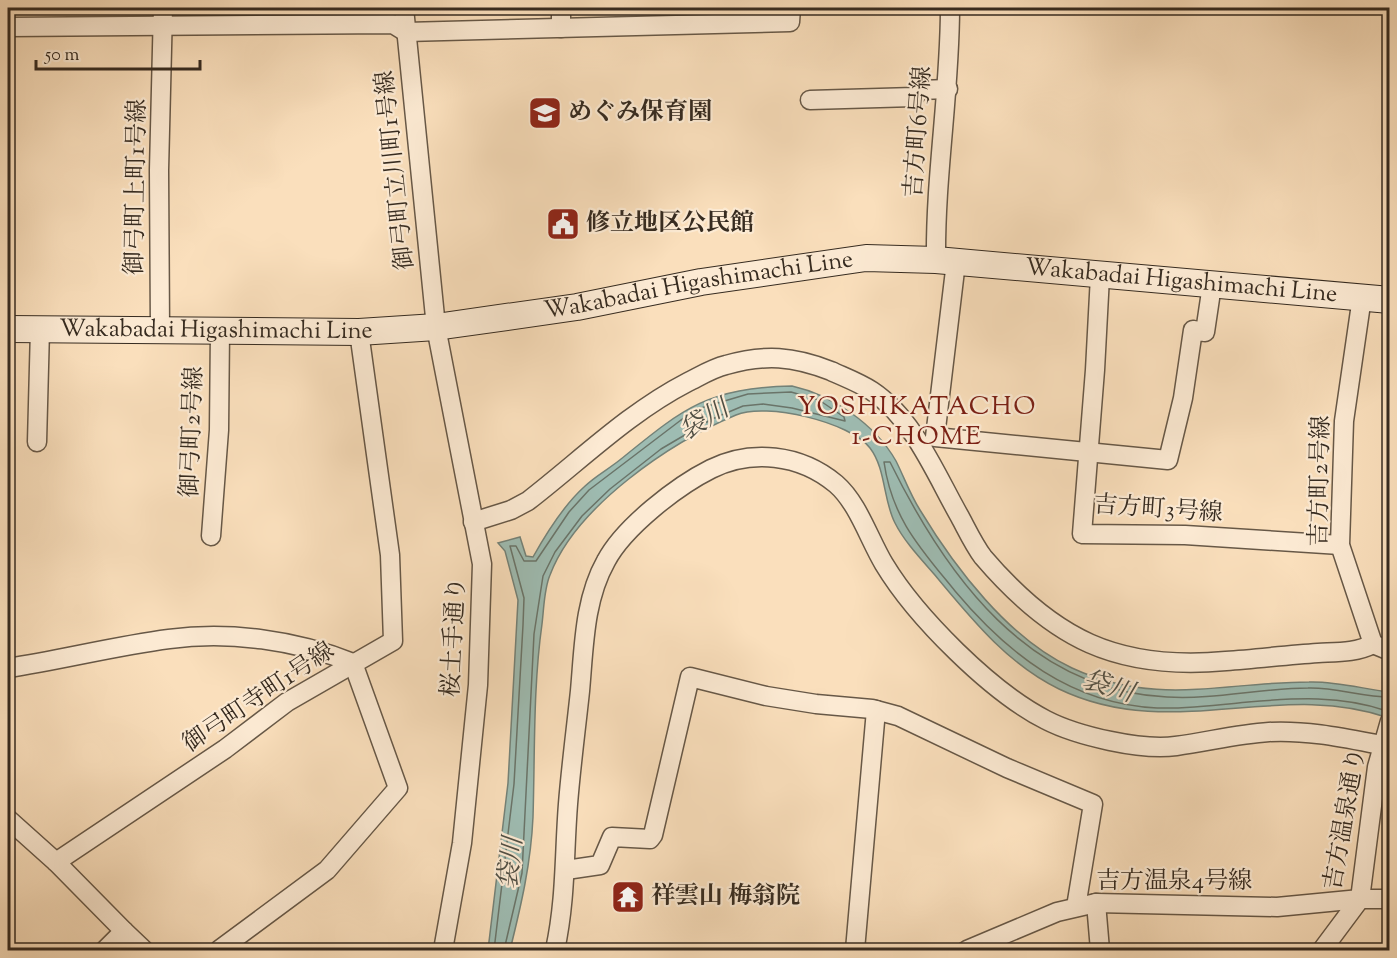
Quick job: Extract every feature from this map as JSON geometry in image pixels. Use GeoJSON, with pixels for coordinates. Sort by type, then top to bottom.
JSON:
{"type":"FeatureCollection","features":[{"type":"Feature","properties":{"kind":"main road","name":"Wakabadai Higashimachi Line"},"geometry":{"type":"LineString","coordinates":[[8,329],[359,332],[436,327],[577,307],[701,282],[866,258],[946,261],[1389,300]]}},
{"type":"Feature","properties":{"kind":"street","name":"御弓町上町1号線"},"geometry":{"type":"LineString","coordinates":[[160,330],[159,170],[163,8]]}},
{"type":"Feature","properties":{"kind":"street","name":"御弓町立川町1号線"},"geometry":{"type":"LineString","coordinates":[[404,8],[436,327]]}},
{"type":"Feature","properties":{"kind":"street"},"geometry":{"type":"LineString","coordinates":[[561,8],[561,28]]}},
{"type":"Feature","properties":{"kind":"street"},"geometry":{"type":"LineString","coordinates":[[8,27],[393,24],[406,32],[790,22],[791,8]]}},
{"type":"Feature","properties":{"kind":"street","name":"吉方町6号線"},"geometry":{"type":"LineString","coordinates":[[935,437],[946,261],[936,230],[948,89],[950,8]]}},
{"type":"Feature","properties":{"kind":"street"},"geometry":{"type":"LineString","coordinates":[[810,100],[914,97],[920,90],[948,89]]}},
{"type":"Feature","properties":{"kind":"street","name":"吉方町3号線"},"geometry":{"type":"LineString","coordinates":[[1100,276],[1082,534],[1185,535],[1340,545]]}},
{"type":"Feature","properties":{"kind":"street"},"geometry":{"type":"LineString","coordinates":[[915,438],[935,437],[1168,460],[1183,398],[1193,330],[1204,332],[1212,285]]}},
{"type":"Feature","properties":{"kind":"street","name":"吉方町2号線"},"geometry":{"type":"LineString","coordinates":[[1362,297],[1344,421],[1340,545],[1381,648]]}},
{"type":"Feature","properties":{"kind":"street","name":"桜土手通り"},"geometry":{"type":"LineString","coordinates":[[436,327],[482,564],[478,685],[462,843],[443,951]]}},
{"type":"Feature","properties":{"kind":"street"},"geometry":{"type":"LineString","coordinates":[[37,442],[40,329]]}},
{"type":"Feature","properties":{"kind":"street","name":"御弓町2号線"},"geometry":{"type":"LineString","coordinates":[[211,536],[219,430],[220,330]]}},
{"type":"Feature","properties":{"kind":"street","name":"御弓町寺町1号線"},"geometry":{"type":"LineString","coordinates":[[56,862],[225,749],[287,702],[393,641],[395,634],[390,555],[359,332]]}},
{"type":"Feature","properties":{"kind":"street"},"geometry":{"type":"LineString","coordinates":[[473,522],[511,510],[528,501],[626,421],[664,395],[724,365],[765,358],[801,360],[873,392],[896,413],[915,438],[982,555],[1030,604],[1062,631],[1083,642],[1113,653],[1172,664],[1381,648]]}},
{"type":"Feature","properties":{"kind":"street"},"geometry":{"type":"LineString","coordinates":[[555,951],[566,888],[568,807],[584,643],[592,592],[607,559],[632,529],[666,499],[701,474],[731,459],[765,456],[789,460],[815,470],[837,485],[885,567],[926,618],[1007,695],[1047,721],[1102,740],[1173,747],[1246,734],[1273,732],[1385,734]]}},
{"type":"Feature","properties":{"kind":"street"},"geometry":{"type":"LineString","coordinates":[[8,668],[170,639],[251,637],[327,653],[353,663],[398,788],[327,870],[219,951]]}},
{"type":"Feature","properties":{"kind":"street"},"geometry":{"type":"LineString","coordinates":[[566,870],[600,865],[612,837],[650,839],[653,835],[690,677],[766,696],[876,710],[898,716],[1007,768],[1093,804],[1076,907]]}},
{"type":"Feature","properties":{"kind":"street"},"geometry":{"type":"LineString","coordinates":[[855,951],[876,710]]}},
{"type":"Feature","properties":{"kind":"street","name":"吉方温泉通り"},"geometry":{"type":"LineString","coordinates":[[1322,951],[1360,898],[1385,734]]}},
{"type":"Feature","properties":{"kind":"street"},"geometry":{"type":"LineString","coordinates":[[8,819],[56,862],[144,951]]}},
{"type":"Feature","properties":{"kind":"street","name":"吉方温泉4号線"},"geometry":{"type":"LineString","coordinates":[[967,951],[1057,912],[1096,903],[1277,907],[1360,898],[1389,899]]}},
{"type":"Feature","properties":{"kind":"street"},"geometry":{"type":"LineString","coordinates":[[1096,903],[1100,951]]}},
{"type":"Feature","properties":{"kind":"street"},"geometry":{"type":"LineString","coordinates":[[105,951],[124,932]]}},
{"type":"Feature","properties":{"kind":"water","name":"袋川"},"geometry":{"type":"Polygon","coordinates":[[[792,386],[822,396],[837,404],[877,435],[896,461],[913,498],[934,532],[967,578],[1005,621],[1049,655],[1072,668],[1103,680],[1132,687],[1161,690],[1278,683],[1339,684],[1389,692],[1389,718],[1348,708],[1306,705],[1183,712],[1142,711],[1101,704],[1059,689],[1023,667],[990,638],[913,549],[891,514],[875,456],[860,439],[845,430],[807,417],[767,411],[736,415],[683,442],[628,479],[581,525],[563,549],[550,575],[546,586],[537,672],[533,817],[528,868],[510,950],[488,950],[508,783],[518,600],[505,551],[498,543],[520,537],[526,556],[533,557],[569,502],[584,487],[680,414],[698,404],[738,391],[792,386]]]}},
{"type":"Feature","properties":{"kind":"place","name":"めぐみ保育園"},"geometry":{"type":"Point","coordinates":[545,113]}},
{"type":"Feature","properties":{"kind":"place","name":"修立地区公民館"},"geometry":{"type":"Point","coordinates":[563,224]}},
{"type":"Feature","properties":{"kind":"place","name":"祥雲山 梅翁院"},"geometry":{"type":"Point","coordinates":[628,897]}},
{"type":"Feature","properties":{"kind":"district","name":"YOSHIKATACHO 1-CHOME"},"geometry":{"type":"Point","coordinates":[917,422]}}]}
